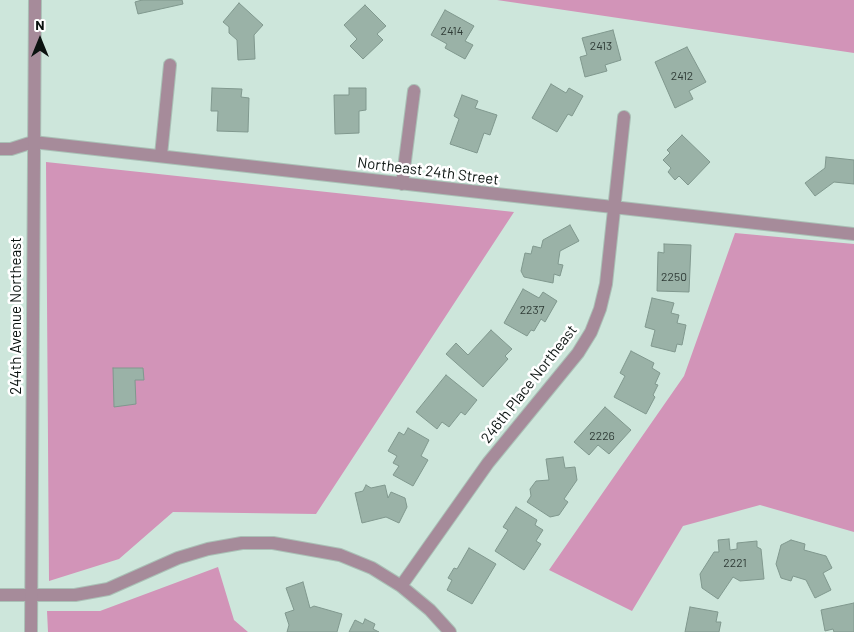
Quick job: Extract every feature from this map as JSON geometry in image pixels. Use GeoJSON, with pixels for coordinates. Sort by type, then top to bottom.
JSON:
{"type":"FeatureCollection","features":[{"type":"Feature","properties":{"kind":"street","name":"244th Avenue Northeast"},"geometry":{"type":"LineString","coordinates":[[31,632],[35,0]]}},
{"type":"Feature","properties":{"kind":"street"},"geometry":{"type":"LineString","coordinates":[[161,155],[170,65]]}},
{"type":"Feature","properties":{"kind":"street"},"geometry":{"type":"LineString","coordinates":[[402,184],[414,91]]}},
{"type":"Feature","properties":{"kind":"street","name":"246th Place Northeast"},"geometry":{"type":"LineString","coordinates":[[401,586],[488,463],[578,353],[591,332],[600,309],[606,284],[624,117]]}},
{"type":"Feature","properties":{"kind":"street","name":"Northeast 24th Street"},"geometry":{"type":"LineString","coordinates":[[0,149],[12,149],[33,142],[161,155],[615,209],[854,234]]}},
{"type":"Feature","properties":{"kind":"street"},"geometry":{"type":"LineString","coordinates":[[0,596],[75,596],[108,590],[178,558],[208,549],[242,543],[305,547],[340,555],[372,568],[401,586],[430,610],[450,632]]}},
{"type":"Feature","properties":{"kind":"shaded area"},"geometry":{"type":"Polygon","coordinates":[[[497,0],[854,0],[854,53],[497,0]]]}},
{"type":"Feature","properties":{"kind":"shaded area"},"geometry":{"type":"Polygon","coordinates":[[[46,162],[514,212],[316,514],[173,512],[119,559],[49,581],[46,162]]]}},
{"type":"Feature","properties":{"kind":"shaded area"},"geometry":{"type":"Polygon","coordinates":[[[735,233],[854,244],[854,532],[760,505],[683,526],[632,611],[549,570],[684,376],[735,233]]]}},
{"type":"Feature","properties":{"kind":"shaded area"},"geometry":{"type":"Polygon","coordinates":[[[218,567],[234,620],[248,632],[48,632],[47,611],[100,611],[218,567]]]}},
{"type":"Feature","properties":{"kind":"building"},"geometry":{"type":"Polygon","coordinates":[[[142,0],[182,0],[183,4],[138,14],[135,2],[142,0]]]}},
{"type":"Feature","properties":{"kind":"building"},"geometry":{"type":"Polygon","coordinates":[[[239,3],[263,25],[254,35],[255,59],[238,60],[237,40],[229,33],[229,27],[223,22],[239,3]]]}},
{"type":"Feature","properties":{"kind":"building"},"geometry":{"type":"Polygon","coordinates":[[[365,5],[386,26],[377,34],[383,40],[363,59],[350,46],[357,39],[344,25],[365,5]]]}},
{"type":"Feature","properties":{"kind":"building"},"geometry":{"type":"Polygon","coordinates":[[[445,10],[474,26],[465,41],[473,45],[465,59],[445,48],[447,44],[431,35],[445,10]]]}},
{"type":"Feature","properties":{"kind":"building"},"geometry":{"type":"Polygon","coordinates":[[[613,30],[621,60],[605,65],[607,71],[585,77],[580,57],[587,55],[582,38],[613,30]]]}},
{"type":"Feature","properties":{"kind":"building"},"geometry":{"type":"Polygon","coordinates":[[[687,47],[706,82],[689,91],[693,99],[675,108],[655,62],[687,47]]]}},
{"type":"Feature","properties":{"kind":"building"},"geometry":{"type":"Polygon","coordinates":[[[551,84],[566,93],[569,88],[583,96],[572,116],[568,114],[557,132],[532,118],[551,84]]]}},
{"type":"Feature","properties":{"kind":"building"},"geometry":{"type":"Polygon","coordinates":[[[212,88],[242,89],[241,97],[249,98],[248,132],[217,131],[218,111],[211,111],[212,88]]]}},
{"type":"Feature","properties":{"kind":"building"},"geometry":{"type":"Polygon","coordinates":[[[349,88],[366,88],[366,110],[359,111],[359,133],[335,134],[334,95],[349,95],[349,88]]]}},
{"type":"Feature","properties":{"kind":"building"},"geometry":{"type":"Polygon","coordinates":[[[462,95],[478,101],[475,108],[497,115],[490,135],[484,133],[477,153],[450,144],[459,119],[454,116],[462,95]]]}},
{"type":"Feature","properties":{"kind":"building"},"geometry":{"type":"Polygon","coordinates":[[[682,135],[710,162],[688,185],[679,176],[675,180],[668,172],[671,168],[663,160],[670,153],[667,150],[682,135]]]}},
{"type":"Feature","properties":{"kind":"building"},"geometry":{"type":"Polygon","coordinates":[[[826,157],[854,160],[854,184],[834,182],[815,196],[805,183],[825,168],[826,157]]]}},
{"type":"Feature","properties":{"kind":"building"},"geometry":{"type":"Polygon","coordinates":[[[570,225],[579,241],[560,251],[558,264],[563,265],[560,276],[554,274],[553,283],[524,277],[521,271],[525,253],[531,254],[533,246],[541,248],[543,240],[570,225]]]}},
{"type":"Feature","properties":{"kind":"building"},"geometry":{"type":"Polygon","coordinates":[[[664,244],[691,245],[689,292],[657,291],[658,252],[664,253],[664,244]]]}},
{"type":"Feature","properties":{"kind":"building"},"geometry":{"type":"Polygon","coordinates":[[[523,289],[539,298],[543,292],[557,301],[545,322],[541,319],[534,331],[531,330],[527,336],[504,323],[523,289]]]}},
{"type":"Feature","properties":{"kind":"building"},"geometry":{"type":"Polygon","coordinates":[[[652,298],[674,303],[671,313],[679,315],[677,323],[686,325],[682,345],[677,344],[675,352],[651,346],[655,330],[645,327],[652,298]]]}},
{"type":"Feature","properties":{"kind":"building"},"geometry":{"type":"Polygon","coordinates":[[[491,330],[512,349],[505,356],[508,359],[483,387],[446,354],[456,343],[468,355],[491,330]]]}},
{"type":"Feature","properties":{"kind":"building"},"geometry":{"type":"Polygon","coordinates":[[[631,351],[654,363],[652,368],[660,373],[655,384],[658,385],[653,395],[655,397],[646,414],[614,397],[625,376],[620,373],[631,351]]]}},
{"type":"Feature","properties":{"kind":"building"},"geometry":{"type":"Polygon","coordinates":[[[113,368],[143,368],[144,380],[135,380],[136,404],[114,407],[113,368]]]}},
{"type":"Feature","properties":{"kind":"building"},"geometry":{"type":"Polygon","coordinates":[[[446,375],[477,400],[465,415],[461,412],[449,427],[442,422],[437,429],[416,412],[446,375]]]}},
{"type":"Feature","properties":{"kind":"building"},"geometry":{"type":"Polygon","coordinates":[[[605,407],[631,430],[609,454],[598,445],[589,455],[574,442],[605,407]]]}},
{"type":"Feature","properties":{"kind":"building"},"geometry":{"type":"Polygon","coordinates":[[[408,428],[429,440],[421,456],[428,460],[413,486],[393,475],[399,466],[393,463],[397,456],[388,451],[399,432],[404,435],[408,428]]]}},
{"type":"Feature","properties":{"kind":"building"},"geometry":{"type":"Polygon","coordinates":[[[563,457],[565,468],[575,467],[577,480],[564,499],[568,502],[559,515],[550,517],[527,502],[531,496],[530,489],[536,481],[549,480],[546,459],[563,457]]]}},
{"type":"Feature","properties":{"kind":"building"},"geometry":{"type":"Polygon","coordinates":[[[366,485],[371,488],[385,485],[388,498],[391,492],[405,498],[407,507],[399,523],[386,517],[362,523],[355,493],[363,491],[366,485]]]}},
{"type":"Feature","properties":{"kind":"building"},"geometry":{"type":"Polygon","coordinates":[[[516,507],[537,520],[535,525],[543,530],[536,541],[541,544],[524,570],[495,551],[508,530],[503,527],[516,507]]]}},
{"type":"Feature","properties":{"kind":"building"},"geometry":{"type":"Polygon","coordinates":[[[729,539],[730,550],[737,549],[737,543],[757,541],[757,547],[761,549],[764,579],[740,581],[733,577],[718,599],[702,588],[700,574],[714,552],[719,552],[718,540],[729,539]]]}},
{"type":"Feature","properties":{"kind":"building"},"geometry":{"type":"Polygon","coordinates":[[[791,540],[805,544],[804,550],[826,556],[832,568],[823,573],[831,590],[815,598],[806,580],[793,576],[791,581],[781,578],[776,564],[781,545],[791,540]]]}},
{"type":"Feature","properties":{"kind":"building"},"geometry":{"type":"Polygon","coordinates":[[[469,548],[496,564],[472,604],[447,590],[452,580],[448,578],[454,568],[457,569],[469,548]]]}},
{"type":"Feature","properties":{"kind":"building"},"geometry":{"type":"Polygon","coordinates":[[[303,582],[310,608],[314,606],[342,614],[337,632],[287,632],[289,625],[285,613],[294,610],[286,588],[303,582]]]}},
{"type":"Feature","properties":{"kind":"building"},"geometry":{"type":"Polygon","coordinates":[[[854,603],[854,632],[834,632],[833,629],[825,631],[821,610],[854,603]]]}},
{"type":"Feature","properties":{"kind":"building"},"geometry":{"type":"Polygon","coordinates":[[[690,607],[718,612],[716,622],[721,622],[719,632],[685,632],[690,607]]]}},
{"type":"Feature","properties":{"kind":"building"},"geometry":{"type":"Polygon","coordinates":[[[365,619],[375,624],[373,629],[379,632],[349,632],[355,620],[363,624],[365,619]]]}}]}
